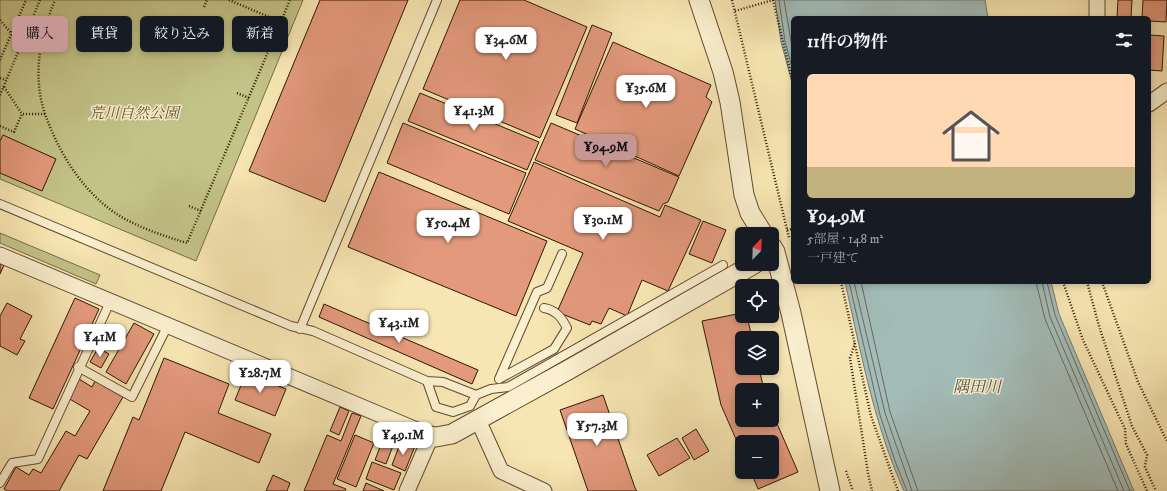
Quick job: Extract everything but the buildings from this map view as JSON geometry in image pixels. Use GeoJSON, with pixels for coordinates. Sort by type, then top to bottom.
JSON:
{"type":"FeatureCollection","features":[{"type":"Feature","properties":{"kind":"street"},"geometry":{"type":"LineString","coordinates":[[699,0],[723,72],[731,109],[744,195],[750,213],[759,227]]}},
{"type":"Feature","properties":{"kind":"street"},"geometry":{"type":"LineString","coordinates":[[1097,0],[1097,16]]}},
{"type":"Feature","properties":{"kind":"street"},"geometry":{"type":"LineString","coordinates":[[1151,103],[1167,91]]}},
{"type":"Feature","properties":{"kind":"street"},"geometry":{"type":"LineString","coordinates":[[0,255],[436,437],[452,434],[478,420],[742,271]]}},
{"type":"Feature","properties":{"kind":"street"},"geometry":{"type":"LineString","coordinates":[[779,258],[830,491]]}},
{"type":"Feature","properties":{"kind":"street"},"geometry":{"type":"LineString","coordinates":[[478,420],[501,471],[544,491]]}},
{"type":"Feature","properties":{"kind":"street"},"geometry":{"type":"LineString","coordinates":[[407,491],[432,436]]}},
{"type":"Feature","properties":{"kind":"lane"},"geometry":{"type":"LineString","coordinates":[[300,329],[437,0]]}},
{"type":"Feature","properties":{"kind":"lane"},"geometry":{"type":"LineString","coordinates":[[0,204],[300,329],[313,331],[427,381],[443,382],[476,395]]}},
{"type":"Feature","properties":{"kind":"lane"},"geometry":{"type":"LineString","coordinates":[[491,388],[499,379],[537,292],[547,288],[562,254]]}},
{"type":"Feature","properties":{"kind":"lane"},"geometry":{"type":"LineString","coordinates":[[427,381],[436,407],[453,412],[470,406],[476,395],[491,388],[508,387],[723,265]]}},
{"type":"Feature","properties":{"kind":"lane"},"geometry":{"type":"LineString","coordinates":[[0,483],[12,463],[38,459],[78,367],[110,302]]}},
{"type":"Feature","properties":{"kind":"lane"},"geometry":{"type":"LineString","coordinates":[[499,379],[554,349],[561,340],[567,328],[562,318],[552,310],[544,308]]}},
{"type":"Feature","properties":{"kind":"lane"},"geometry":{"type":"LineString","coordinates":[[78,367],[132,397],[168,325]]}},
{"type":"Feature","properties":{"kind":"path"},"geometry":{"type":"LineString","coordinates":[[19,16],[26,0]]}},
{"type":"Feature","properties":{"kind":"path"},"geometry":{"type":"LineString","coordinates":[[33,16],[40,0]]}},
{"type":"Feature","properties":{"kind":"path"},"geometry":{"type":"LineString","coordinates":[[49,16],[55,0]]}},
{"type":"Feature","properties":{"kind":"path"},"geometry":{"type":"LineString","coordinates":[[204,7],[206,0]]}},
{"type":"Feature","properties":{"kind":"path"},"geometry":{"type":"LineString","coordinates":[[229,0],[267,16]]}},
{"type":"Feature","properties":{"kind":"path"},"geometry":{"type":"LineString","coordinates":[[283,16],[290,0]]}},
{"type":"Feature","properties":{"kind":"path"},"geometry":{"type":"LineString","coordinates":[[732,0],[787,230],[779,245]]}},
{"type":"Feature","properties":{"kind":"path"},"geometry":{"type":"LineString","coordinates":[[735,11],[773,0],[791,75]]}},
{"type":"Feature","properties":{"kind":"path"},"geometry":{"type":"LineString","coordinates":[[0,20],[12,33],[0,60]]}},
{"type":"Feature","properties":{"kind":"path"},"geometry":{"type":"LineString","coordinates":[[0,94],[18,52]]}},
{"type":"Feature","properties":{"kind":"path"},"geometry":{"type":"LineString","coordinates":[[40,52],[38,61],[39,90],[45,114],[52,133],[78,176],[93,194],[112,211],[128,221],[156,233],[187,243],[268,52]]}},
{"type":"Feature","properties":{"kind":"path"},"geometry":{"type":"LineString","coordinates":[[0,78],[6,80]]}},
{"type":"Feature","properties":{"kind":"path"},"geometry":{"type":"LineString","coordinates":[[4,86],[22,114]]}},
{"type":"Feature","properties":{"kind":"path"},"geometry":{"type":"LineString","coordinates":[[237,93],[249,98]]}},
{"type":"Feature","properties":{"kind":"path"},"geometry":{"type":"LineString","coordinates":[[22,114],[45,114]]}},
{"type":"Feature","properties":{"kind":"path"},"geometry":{"type":"LineString","coordinates":[[0,126],[14,132],[22,114]]}},
{"type":"Feature","properties":{"kind":"path"},"geometry":{"type":"LineString","coordinates":[[189,206],[201,211]]}},
{"type":"Feature","properties":{"kind":"path"},"geometry":{"type":"LineString","coordinates":[[787,230],[791,229]]}},
{"type":"Feature","properties":{"kind":"path"},"geometry":{"type":"LineString","coordinates":[[842,284],[856,342],[871,416],[898,491]]}},
{"type":"Feature","properties":{"kind":"path"},"geometry":{"type":"LineString","coordinates":[[1064,284],[1083,340],[1125,429],[1126,444],[1147,491]]}},
{"type":"Feature","properties":{"kind":"path"},"geometry":{"type":"LineString","coordinates":[[1088,284],[1099,326],[1132,426],[1147,455],[1145,467],[1156,491]]}},
{"type":"Feature","properties":{"kind":"path"},"geometry":{"type":"LineString","coordinates":[[1103,284],[1138,382],[1167,441]]}},
{"type":"Feature","properties":{"kind":"path"},"geometry":{"type":"LineString","coordinates":[[856,342],[850,358],[872,491]]}},
{"type":"Feature","properties":{"kind":"green space","name":"荒川自然公園"},"geometry":{"type":"Polygon","coordinates":[[[0,0],[303,0],[288,37],[288,16],[232,16],[232,52],[282,52],[196,261],[0,179],[0,0]]]}},
{"type":"Feature","properties":{"kind":"green space"},"geometry":{"type":"Polygon","coordinates":[[[0,233],[100,275],[96,284],[0,243],[0,233]]]}},
{"type":"Feature","properties":{"kind":"water"},"geometry":{"type":"Polygon","coordinates":[[[775,0],[985,0],[988,16],[791,16],[791,79],[781,42],[775,0]]]}},
{"type":"Feature","properties":{"kind":"water","name":"隅田川"},"geometry":{"type":"Polygon","coordinates":[[[845,284],[1052,284],[1059,314],[1134,491],[904,491],[884,440],[863,362],[845,284]]]}}]}
